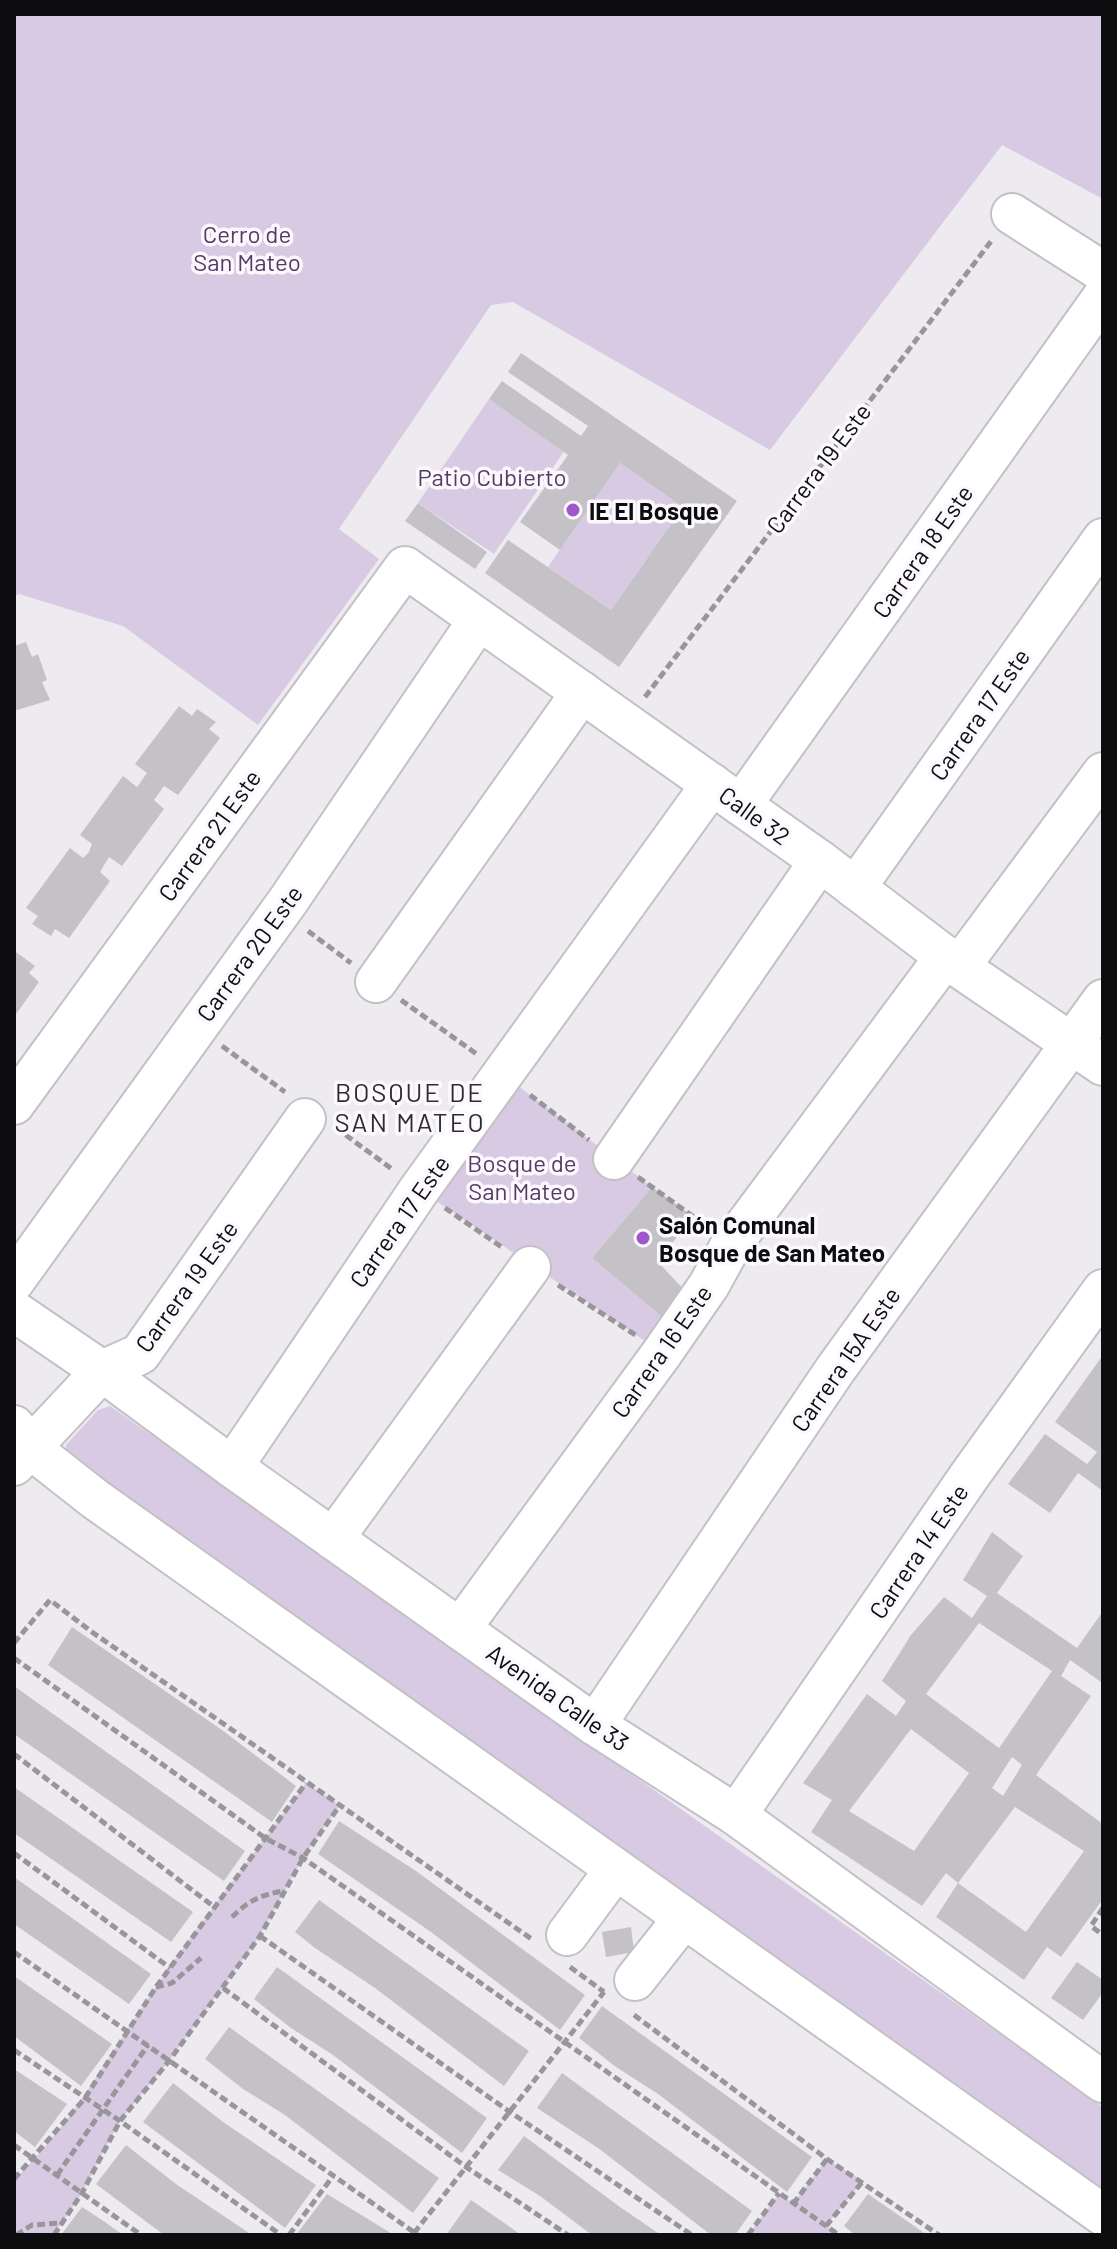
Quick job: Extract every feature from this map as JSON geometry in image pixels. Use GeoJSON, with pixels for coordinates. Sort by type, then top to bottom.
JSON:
{"type":"FeatureCollection","features":[{"type":"Feature","properties":{"kind":"street"},"geometry":{"type":"LineString","coordinates":[[1012,214],[1103,272]]}},
{"type":"Feature","properties":{"kind":"street","name":"Carrera 18 Este"},"geometry":{"type":"LineString","coordinates":[[726,795],[1103,297]]}},
{"type":"Feature","properties":{"kind":"street","name":"Carrera 17 Este"},"geometry":{"type":"LineString","coordinates":[[855,888],[1103,539]]}},
{"type":"Feature","properties":{"kind":"street","name":"Calle 32"},"geometry":{"type":"LineString","coordinates":[[405,567],[820,861],[953,962],[1087,1054]]}},
{"type":"Feature","properties":{"kind":"street","name":"Carrera 21 Este"},"geometry":{"type":"LineString","coordinates":[[14,1104],[405,567]]}},
{"type":"Feature","properties":{"kind":"street","name":"Carrera 20 Este"},"geometry":{"type":"LineString","coordinates":[[14,1281],[288,901],[478,621]]}},
{"type":"Feature","properties":{"kind":"street"},"geometry":{"type":"LineString","coordinates":[[376,982],[582,692]]}},
{"type":"Feature","properties":{"kind":"street","name":"Carrera 16 Este"},"geometry":{"type":"LineString","coordinates":[[460,1629],[662,1353],[709,1285],[731,1245],[1103,773]]}},
{"type":"Feature","properties":{"kind":"street","name":"Carrera 17 Este"},"geometry":{"type":"LineString","coordinates":[[232,1467],[419,1190],[726,795]]}},
{"type":"Feature","properties":{"kind":"street"},"geometry":{"type":"LineString","coordinates":[[614,1159],[820,861]]}},
{"type":"Feature","properties":{"kind":"street","name":"Carrera 15A Este"},"geometry":{"type":"LineString","coordinates":[[595,1725],[835,1370],[1087,1054],[1103,1000]]}},
{"type":"Feature","properties":{"kind":"street","name":"Carrera 19 Este"},"geometry":{"type":"LineString","coordinates":[[19,1446],[102,1371],[140,1354],[305,1119]]}},
{"type":"Feature","properties":{"kind":"street"},"geometry":{"type":"LineString","coordinates":[[333,1539],[530,1267]]}},
{"type":"Feature","properties":{"kind":"street","name":"Carrera 14 Este"},"geometry":{"type":"LineString","coordinates":[[736,1815],[970,1475],[1103,1290]]}},
{"type":"Feature","properties":{"kind":"street","name":"Avenida Calle 33"},"geometry":{"type":"LineString","coordinates":[[14,1311],[595,1725],[736,1815],[1103,2082]]}},
{"type":"Feature","properties":{"kind":"street"},"geometry":{"type":"LineString","coordinates":[[19,1446],[1103,2215]]}},
{"type":"Feature","properties":{"kind":"street"},"geometry":{"type":"LineString","coordinates":[[559,1949],[615,1870]]}},
{"type":"Feature","properties":{"kind":"street"},"geometry":{"type":"LineString","coordinates":[[621,1996],[683,1919]]}},
{"type":"Feature","properties":{"kind":"path","name":"Carrera 19 Este"},"geometry":{"type":"LineString","coordinates":[[625,723],[1012,214]]}},
{"type":"Feature","properties":{"kind":"path"},"geometry":{"type":"LineString","coordinates":[[14,1643],[50,1600],[306,1783],[559,1949],[827,2159],[939,2235]]}},
{"type":"Feature","properties":{"kind":"path"},"geometry":{"type":"LineString","coordinates":[[14,1658],[265,1838],[303,1858],[839,2235]]}},
{"type":"Feature","properties":{"kind":"path"},"geometry":{"type":"LineString","coordinates":[[14,1754],[213,1906]]}},
{"type":"Feature","properties":{"kind":"path"},"geometry":{"type":"LineString","coordinates":[[14,2179],[85,2098],[156,1987],[306,1783]]}},
{"type":"Feature","properties":{"kind":"path"},"geometry":{"type":"LineString","coordinates":[[54,2235],[82,2193],[120,2121],[169,2061],[260,1936],[303,1858],[340,1805]]}},
{"type":"Feature","properties":{"kind":"path"},"geometry":{"type":"LineString","coordinates":[[14,1853],[170,1968]]}},
{"type":"Feature","properties":{"kind":"path"},"geometry":{"type":"LineString","coordinates":[[232,1917],[262,1894],[285,1890]]}},
{"type":"Feature","properties":{"kind":"path"},"geometry":{"type":"LineString","coordinates":[[1103,1908],[1091,1926],[1103,1935]]}},
{"type":"Feature","properties":{"kind":"path"},"geometry":{"type":"LineString","coordinates":[[260,1936],[510,2112],[692,2235]]}},
{"type":"Feature","properties":{"kind":"path"},"geometry":{"type":"LineString","coordinates":[[14,1952],[415,2234],[564,2043],[621,1996]]}},
{"type":"Feature","properties":{"kind":"path"},"geometry":{"type":"LineString","coordinates":[[156,1987],[172,1983],[201,1958]]}},
{"type":"Feature","properties":{"kind":"path"},"geometry":{"type":"LineString","coordinates":[[223,1988],[466,2167],[568,2235]]}},
{"type":"Feature","properties":{"kind":"path"},"geometry":{"type":"LineString","coordinates":[[57,2175],[148,2045]]}},
{"type":"Feature","properties":{"kind":"path"},"geometry":{"type":"LineString","coordinates":[[14,2050],[281,2235]]}},
{"type":"Feature","properties":{"kind":"path"},"geometry":{"type":"LineString","coordinates":[[14,2145],[141,2235]]}},
{"type":"Feature","properties":{"kind":"path"},"geometry":{"type":"LineString","coordinates":[[793,2204],[827,2159]]}},
{"type":"Feature","properties":{"kind":"path"},"geometry":{"type":"LineString","coordinates":[[289,2235],[333,2176]]}},
{"type":"Feature","properties":{"kind":"path"},"geometry":{"type":"LineString","coordinates":[[826,2226],[863,2181]]}},
{"type":"Feature","properties":{"kind":"path"},"geometry":{"type":"LineString","coordinates":[[748,2235],[779,2193]]}},
{"type":"Feature","properties":{"kind":"path"},"geometry":{"type":"LineString","coordinates":[[16,2235],[32,2225],[62,2223]]}},
{"type":"Feature","properties":{"kind":"green space","name":"Cerro de San Mateo"},"geometry":{"type":"Polygon","coordinates":[[[14,14],[1103,14],[1103,199],[1002,145],[770,450],[513,302],[491,305],[339,529],[379,559],[258,725],[123,626],[19,594],[14,596],[14,14]]]}},
{"type":"Feature","properties":{"kind":"green space","name":"Patio Cubierto"},"geometry":{"type":"Polygon","coordinates":[[[489,399],[565,450],[494,554],[418,503],[489,399]]]}},
{"type":"Feature","properties":{"kind":"green space"},"geometry":{"type":"Polygon","coordinates":[[[620,463],[683,507],[611,610],[548,567],[620,463]]]}},
{"type":"Feature","properties":{"kind":"green space","name":"Bosque de San Mateo"},"geometry":{"type":"Polygon","coordinates":[[[509,1079],[652,1187],[592,1258],[667,1321],[648,1343],[424,1193],[509,1079]]]}},
{"type":"Feature","properties":{"kind":"green space"},"geometry":{"type":"Polygon","coordinates":[[[110,1406],[1103,2107],[1103,2194],[66,1461],[66,1445],[98,1410],[110,1406]]]}},
{"type":"Feature","properties":{"kind":"green space"},"geometry":{"type":"Polygon","coordinates":[[[306,1783],[340,1805],[303,1858],[260,1936],[169,2061],[120,2121],[82,2193],[54,2235],[14,2235],[14,2180],[72,2112],[154,1989],[306,1783]]]}},
{"type":"Feature","properties":{"kind":"green space"},"geometry":{"type":"Polygon","coordinates":[[[827,2159],[863,2181],[826,2226],[839,2235],[748,2235],[779,2193],[793,2203],[827,2159]]]}},
{"type":"Feature","properties":{"kind":"building"},"geometry":{"type":"Polygon","coordinates":[[[521,353],[737,501],[619,667],[485,573],[508,540],[611,610],[683,507],[620,463],[560,550],[520,522],[568,455],[489,399],[502,381],[581,436],[588,426],[508,372],[521,353]]]}},
{"type":"Feature","properties":{"kind":"building"},"geometry":{"type":"Polygon","coordinates":[[[418,503],[487,552],[475,569],[405,521],[418,503]]]}},
{"type":"Feature","properties":{"kind":"building"},"geometry":{"type":"Polygon","coordinates":[[[26,642],[32,657],[38,654],[47,680],[42,682],[50,700],[14,711],[14,646],[26,642]]]}},
{"type":"Feature","properties":{"kind":"building"},"geometry":{"type":"Polygon","coordinates":[[[179,706],[192,716],[197,709],[216,722],[209,729],[220,738],[178,795],[164,786],[154,800],[164,809],[122,866],[109,857],[100,872],[110,881],[69,938],[55,929],[51,936],[32,924],[38,916],[26,908],[70,848],[83,858],[89,852],[92,844],[80,835],[123,776],[137,787],[147,773],[135,764],[179,706]]]}},
{"type":"Feature","properties":{"kind":"building"},"geometry":{"type":"Polygon","coordinates":[[[16,952],[35,966],[29,973],[39,982],[14,1017],[14,957],[16,952]]]}},
{"type":"Feature","properties":{"kind":"building","name":"Salón Comunal Bosque de San Mateo"},"geometry":{"type":"Polygon","coordinates":[[[652,1187],[694,1217],[657,1261],[689,1295],[667,1321],[592,1258],[652,1187]]]}},
{"type":"Feature","properties":{"kind":"building"},"geometry":{"type":"Polygon","coordinates":[[[1103,1355],[1103,1491],[1078,1473],[1050,1513],[1008,1484],[1045,1434],[1087,1464],[1097,1452],[1055,1422],[1103,1355]]]}},
{"type":"Feature","properties":{"kind":"building"},"geometry":{"type":"Polygon","coordinates":[[[992,1532],[1023,1556],[997,1593],[1077,1648],[1103,1611],[1103,1679],[1101,1682],[1070,1660],[1061,1676],[1091,1696],[1036,1775],[1103,1824],[1103,1899],[1061,1957],[1047,1947],[1024,1980],[936,1917],[958,1883],[946,1873],[922,1906],[811,1832],[832,1800],[803,1783],[867,1694],[896,1716],[906,1701],[882,1681],[911,1635],[944,1597],[972,1618],[987,1596],[963,1580],[992,1532]],[[979,1623],[926,1694],[999,1748],[1052,1671],[979,1623]],[[911,1729],[849,1811],[914,1851],[969,1773],[911,1729]],[[1012,1757],[992,1788],[1003,1796],[1022,1765],[1012,1757]],[[1015,1807],[958,1883],[1026,1932],[1084,1851],[1015,1807]]]}},
{"type":"Feature","properties":{"kind":"building"},"geometry":{"type":"Polygon","coordinates":[[[72,1627],[222,1730],[296,1786],[272,1822],[48,1665],[72,1627]]]}},
{"type":"Feature","properties":{"kind":"building"},"geometry":{"type":"Polygon","coordinates":[[[14,1686],[245,1851],[224,1881],[14,1734],[14,1686]]]}},
{"type":"Feature","properties":{"kind":"building"},"geometry":{"type":"Polygon","coordinates":[[[14,1787],[193,1912],[171,1942],[14,1833],[14,1787]]]}},
{"type":"Feature","properties":{"kind":"building"},"geometry":{"type":"Polygon","coordinates":[[[339,1821],[416,1871],[585,1995],[560,2030],[431,1932],[318,1854],[339,1821]]]}},
{"type":"Feature","properties":{"kind":"building"},"geometry":{"type":"Polygon","coordinates":[[[14,1877],[151,1974],[129,2004],[14,1924],[14,1877]]]}},
{"type":"Feature","properties":{"kind":"building"},"geometry":{"type":"Polygon","coordinates":[[[319,1900],[529,2051],[504,2086],[295,1932],[319,1900]]]}},
{"type":"Feature","properties":{"kind":"building"},"geometry":{"type":"Polygon","coordinates":[[[631,1927],[634,1952],[606,1957],[602,1932],[631,1927]]]}},
{"type":"Feature","properties":{"kind":"building"},"geometry":{"type":"Polygon","coordinates":[[[1077,1962],[1103,1980],[1103,1996],[1083,2020],[1051,1998],[1077,1962]]]}},
{"type":"Feature","properties":{"kind":"building"},"geometry":{"type":"Polygon","coordinates":[[[277,1967],[487,2118],[462,2153],[254,1999],[277,1967]]]}},
{"type":"Feature","properties":{"kind":"building"},"geometry":{"type":"Polygon","coordinates":[[[14,1976],[112,2044],[81,2086],[14,2036],[14,1976]]]}},
{"type":"Feature","properties":{"kind":"building"},"geometry":{"type":"Polygon","coordinates":[[[602,2006],[812,2157],[787,2192],[579,2038],[602,2006]]]}},
{"type":"Feature","properties":{"kind":"building"},"geometry":{"type":"Polygon","coordinates":[[[229,2027],[439,2178],[413,2213],[285,2115],[243,2089],[205,2059],[229,2027]]]}},
{"type":"Feature","properties":{"kind":"building"},"geometry":{"type":"Polygon","coordinates":[[[14,2069],[67,2104],[35,2147],[14,2131],[14,2069]]]}},
{"type":"Feature","properties":{"kind":"building"},"geometry":{"type":"Polygon","coordinates":[[[562,2073],[752,2211],[735,2235],[711,2235],[598,2148],[537,2108],[562,2073]]]}},
{"type":"Feature","properties":{"kind":"building"},"geometry":{"type":"Polygon","coordinates":[[[173,2083],[223,2122],[316,2185],[285,2228],[143,2122],[173,2083]]]}},
{"type":"Feature","properties":{"kind":"building"},"geometry":{"type":"Polygon","coordinates":[[[524,2136],[661,2235],[592,2235],[540,2196],[498,2170],[524,2136]]]}},
{"type":"Feature","properties":{"kind":"building"},"geometry":{"type":"Polygon","coordinates":[[[126,2145],[176,2184],[252,2235],[164,2235],[96,2184],[126,2145]]]}},
{"type":"Feature","properties":{"kind":"building"},"geometry":{"type":"Polygon","coordinates":[[[327,2194],[394,2235],[296,2235],[327,2194]]]}},
{"type":"Feature","properties":{"kind":"building"},"geometry":{"type":"Polygon","coordinates":[[[868,2194],[927,2235],[855,2235],[844,2226],[868,2194]]]}},
{"type":"Feature","properties":{"kind":"building"},"geometry":{"type":"Polygon","coordinates":[[[471,2200],[510,2227],[521,2235],[446,2235],[471,2200]]]}},
{"type":"Feature","properties":{"kind":"building"},"geometry":{"type":"Polygon","coordinates":[[[82,2207],[102,2220],[123,2235],[61,2235],[82,2207]]]}},
{"type":"Feature","properties":{"kind":"place","name":"IE El Bosque"},"geometry":{"type":"Point","coordinates":[573,510]}},
{"type":"Feature","properties":{"kind":"place","name":"Salón Comunal Bosque de San Mateo"},"geometry":{"type":"Point","coordinates":[643,1238]}},
{"type":"Feature","properties":{"kind":"district","name":"BOSQUE DE SAN MATEO"},"geometry":{"type":"Point","coordinates":[410,1106]}}]}
